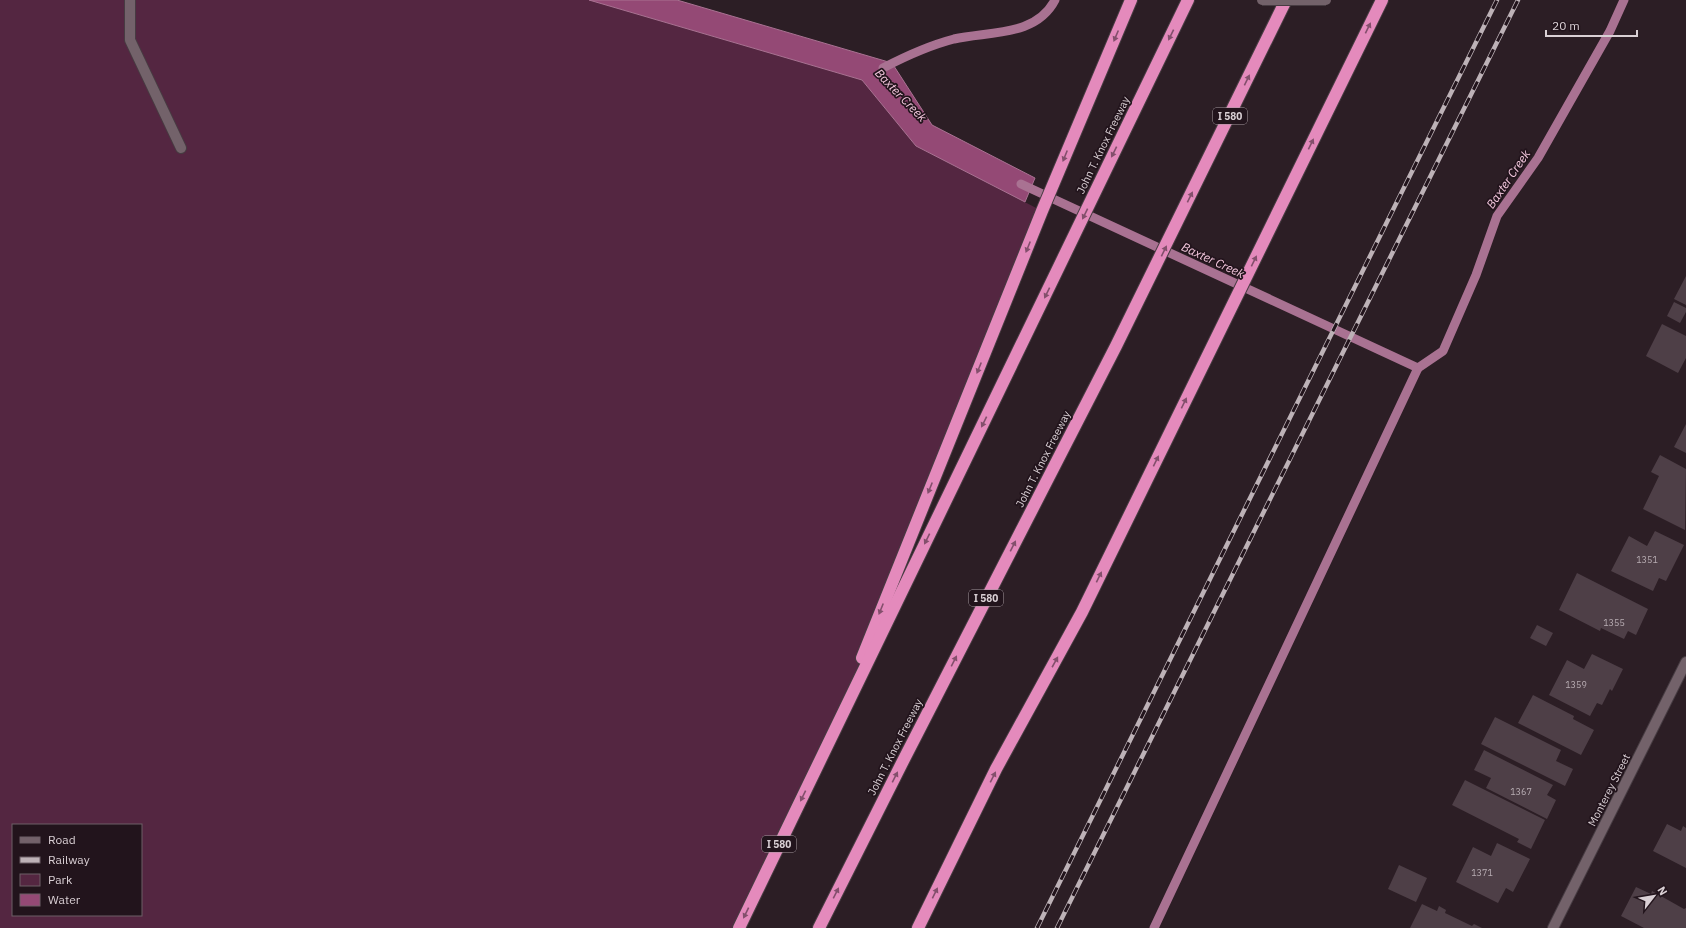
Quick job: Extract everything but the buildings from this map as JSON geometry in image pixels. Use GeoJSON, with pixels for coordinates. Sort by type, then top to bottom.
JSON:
{"type":"FeatureCollection","features":[{"type":"Feature","properties":{"kind":"highway"},"geometry":{"type":"LineString","coordinates":[[820,761],[1042,211],[1131,0]]}},
{"type":"Feature","properties":{"kind":"highway","name":"John T. Knox Freeway"},"geometry":{"type":"LineString","coordinates":[[739,928],[1188,0]]}},
{"type":"Feature","properties":{"kind":"highway","name":"John T. Knox Freeway"},"geometry":{"type":"LineString","coordinates":[[819,928],[1155,269],[1286,0]]}},
{"type":"Feature","properties":{"kind":"highway"},"geometry":{"type":"LineString","coordinates":[[918,928],[996,769],[1082,612],[1382,0]]}},
{"type":"Feature","properties":{"kind":"street"},"geometry":{"type":"LineString","coordinates":[[130,0],[130,40],[181,148]]}},
{"type":"Feature","properties":{"kind":"street"},"geometry":{"type":"LineString","coordinates":[[1262,0],[1326,0]]}},
{"type":"Feature","properties":{"kind":"street","name":"Monterey Street"},"geometry":{"type":"LineString","coordinates":[[1553,928],[1686,662]]}},
{"type":"Feature","properties":{"kind":"green space"},"geometry":{"type":"Polygon","coordinates":[[[0,0],[589,0],[862,80],[916,146],[1042,211],[820,761],[739,928],[0,928],[0,0]]]}},
{"type":"Feature","properties":{"kind":"water"},"geometry":{"type":"Polygon","coordinates":[[[589,0],[677,0],[892,63],[932,125],[1035,178],[1025,202],[916,146],[862,80],[589,0]]]}},
{"type":"Feature","properties":{"kind":"waterway"},"geometry":{"type":"LineString","coordinates":[[883,68],[918,52],[954,39],[996,33],[1024,26],[1036,21],[1047,12],[1055,0]]}},
{"type":"Feature","properties":{"kind":"waterway","name":"Baxter Creek"},"geometry":{"type":"LineString","coordinates":[[1021,184],[1418,368],[1443,351],[1476,275],[1497,216],[1538,158],[1610,31],[1624,0]]}},
{"type":"Feature","properties":{"kind":"waterway"},"geometry":{"type":"LineString","coordinates":[[1154,928],[1418,368]]}},
{"type":"Feature","properties":{"kind":"railway"},"geometry":{"type":"LineString","coordinates":[[1037,928],[1497,0]]}},
{"type":"Feature","properties":{"kind":"railway"},"geometry":{"type":"LineString","coordinates":[[1057,928],[1518,0]]}}]}
